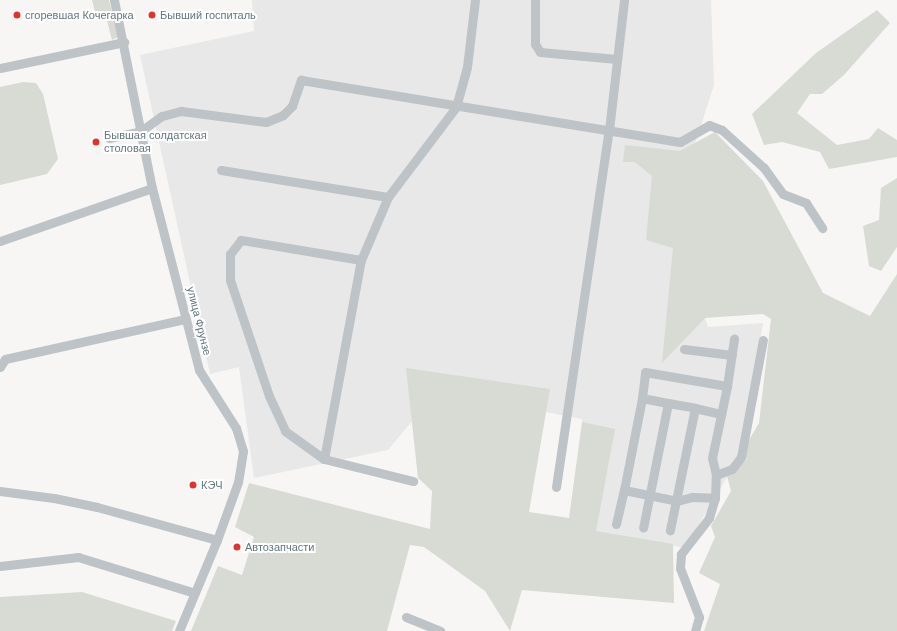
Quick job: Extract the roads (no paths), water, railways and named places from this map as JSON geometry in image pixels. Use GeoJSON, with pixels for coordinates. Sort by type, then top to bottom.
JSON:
{"type":"FeatureCollection","features":[{"type":"Feature","properties":{"kind":"street","name":"улица Фрунзе"},"geometry":{"type":"LineString","coordinates":[[114,0],[124,42],[152,188],[199,370],[236,428],[243,451],[238,482],[217,540],[179,631]]}},
{"type":"Feature","properties":{"kind":"street"},"geometry":{"type":"LineString","coordinates":[[324,459],[361,260],[388,197],[456,107],[467,67],[475,0]]}},
{"type":"Feature","properties":{"kind":"street"},"geometry":{"type":"LineString","coordinates":[[535,0],[535,44],[540,52],[617,59]]}},
{"type":"Feature","properties":{"kind":"street"},"geometry":{"type":"LineString","coordinates":[[556,487],[609,130],[624,0]]}},
{"type":"Feature","properties":{"kind":"street"},"geometry":{"type":"LineString","coordinates":[[0,68],[124,42]]}},
{"type":"Feature","properties":{"kind":"street"},"geometry":{"type":"LineString","coordinates":[[109,138],[141,131],[162,116],[181,111],[266,122],[283,115],[292,106],[301,80],[456,107],[680,142],[709,125],[722,130],[764,168],[783,194],[806,203],[822,228]]}},
{"type":"Feature","properties":{"kind":"street"},"geometry":{"type":"LineString","coordinates":[[221,170],[388,197]]}},
{"type":"Feature","properties":{"kind":"street"},"geometry":{"type":"LineString","coordinates":[[0,241],[152,188]]}},
{"type":"Feature","properties":{"kind":"street"},"geometry":{"type":"LineString","coordinates":[[361,260],[241,240],[230,254],[230,280],[269,396],[285,431],[324,459],[414,481]]}},
{"type":"Feature","properties":{"kind":"street"},"geometry":{"type":"LineString","coordinates":[[0,367],[5,359],[186,319]]}},
{"type":"Feature","properties":{"kind":"street"},"geometry":{"type":"LineString","coordinates":[[695,631],[699,617],[680,568],[681,554],[709,518],[715,498],[716,475],[712,458],[727,386],[734,339]]}},
{"type":"Feature","properties":{"kind":"street"},"geometry":{"type":"LineString","coordinates":[[716,475],[732,469],[741,457],[764,340]]}},
{"type":"Feature","properties":{"kind":"street"},"geometry":{"type":"LineString","coordinates":[[684,349],[732,355]]}},
{"type":"Feature","properties":{"kind":"street"},"geometry":{"type":"LineString","coordinates":[[616,524],[642,398],[645,372],[727,386]]}},
{"type":"Feature","properties":{"kind":"street"},"geometry":{"type":"LineString","coordinates":[[642,398],[721,414]]}},
{"type":"Feature","properties":{"kind":"street"},"geometry":{"type":"LineString","coordinates":[[643,528],[668,403]]}},
{"type":"Feature","properties":{"kind":"street"},"geometry":{"type":"LineString","coordinates":[[670,530],[695,408]]}},
{"type":"Feature","properties":{"kind":"street"},"geometry":{"type":"LineString","coordinates":[[624,490],[677,501],[692,497],[715,498]]}},
{"type":"Feature","properties":{"kind":"street"},"geometry":{"type":"LineString","coordinates":[[0,491],[54,498],[97,507],[217,540]]}},
{"type":"Feature","properties":{"kind":"street"},"geometry":{"type":"LineString","coordinates":[[0,566],[78,557],[195,593]]}},
{"type":"Feature","properties":{"kind":"street"},"geometry":{"type":"LineString","coordinates":[[406,617],[440,631]]}},
{"type":"Feature","properties":{"kind":"place","name":"сгоревшая Кочегарка"},"geometry":{"type":"Point","coordinates":[17,15]}},
{"type":"Feature","properties":{"kind":"place","name":"Бывший госпиталь"},"geometry":{"type":"Point","coordinates":[152,15]}},
{"type":"Feature","properties":{"kind":"place","name":"Бывшая солдатская столовая"},"geometry":{"type":"Point","coordinates":[96,142]}},
{"type":"Feature","properties":{"kind":"place","name":"КЭЧ"},"geometry":{"type":"Point","coordinates":[193,485]}},
{"type":"Feature","properties":{"kind":"place","name":"Автозапчасти"},"geometry":{"type":"Point","coordinates":[237,547]}}]}
